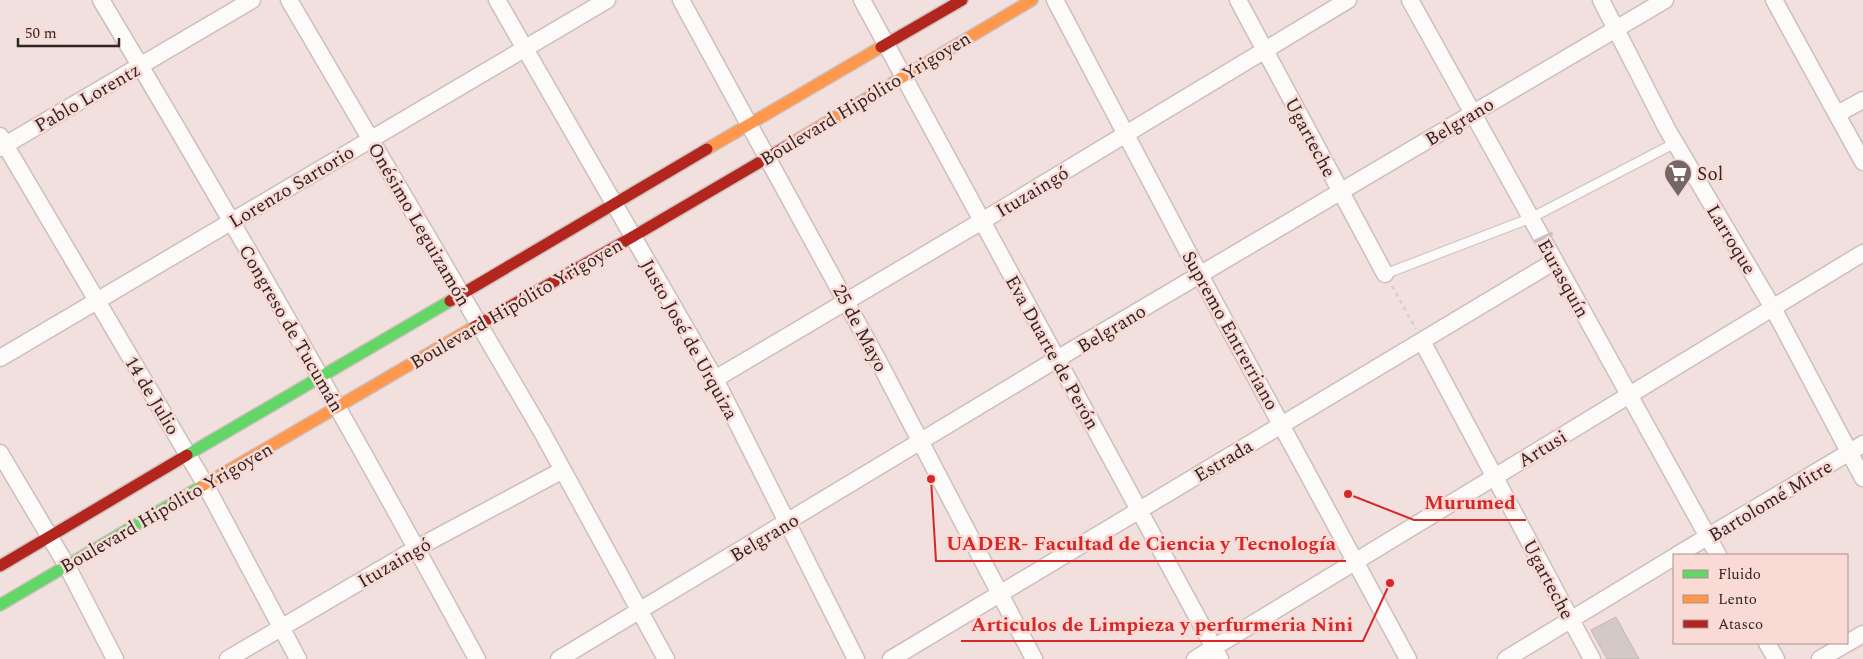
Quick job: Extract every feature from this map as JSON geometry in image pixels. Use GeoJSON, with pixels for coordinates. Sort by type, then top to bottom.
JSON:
{"type":"FeatureCollection","features":[{"type":"Feature","properties":{"kind":"main road","name":"Boulevard Hipólito Yrigoyen"},"geometry":{"type":"LineString","coordinates":[[0,566],[321,378],[615,202],[751,125],[962,0]]}},
{"type":"Feature","properties":{"kind":"main road","name":"Boulevard Hipólito Yrigoyen"},"geometry":{"type":"LineString","coordinates":[[0,605],[478,324],[634,236],[1032,0]]}},
{"type":"Feature","properties":{"kind":"street","name":"Congreso de Tucumán"},"geometry":{"type":"LineString","coordinates":[[101,0],[232,221],[417,548],[477,659]]}},
{"type":"Feature","properties":{"kind":"street","name":"Pablo Lorentz"},"geometry":{"type":"LineString","coordinates":[[2,143],[140,66],[252,0]]}},
{"type":"Feature","properties":{"kind":"street","name":"Onésimo Leguizamón"},"geometry":{"type":"LineString","coordinates":[[289,0],[563,470],[666,659]]}},
{"type":"Feature","properties":{"kind":"street","name":"Justo José de Urquiza"},"geometry":{"type":"LineString","coordinates":[[497,0],[526,47],[715,379],[786,524],[856,659]]}},
{"type":"Feature","properties":{"kind":"street","name":"Lorenzo Sartorio"},"geometry":{"type":"LineString","coordinates":[[0,358],[607,0]]}},
{"type":"Feature","properties":{"kind":"street","name":"25 de Mayo"},"geometry":{"type":"LineString","coordinates":[[681,0],[768,156],[922,442],[1034,659]]}},
{"type":"Feature","properties":{"kind":"street","name":"Eva Duarte de Perón"},"geometry":{"type":"LineString","coordinates":[[862,0],[1217,653]]}},
{"type":"Feature","properties":{"kind":"street","name":"Supremo Entrerriano"},"geometry":{"type":"LineString","coordinates":[[1055,0],[1200,274],[1408,659]]}},
{"type":"Feature","properties":{"kind":"street","name":"Ugarteche"},"geometry":{"type":"LineString","coordinates":[[1238,0],[1385,274]]}},
{"type":"Feature","properties":{"kind":"street","name":"Ituzaingó"},"geometry":{"type":"LineString","coordinates":[[715,379],[847,302],[1348,0]]}},
{"type":"Feature","properties":{"kind":"street","name":"Eurasquín"},"geometry":{"type":"LineString","coordinates":[[1410,0],[1717,554]]}},
{"type":"Feature","properties":{"kind":"street","name":"Larroque"},"geometry":{"type":"LineString","coordinates":[[1601,0],[1675,143],[1856,448],[1863,478]]}},
{"type":"Feature","properties":{"kind":"street","name":"Belgrano"},"geometry":{"type":"LineString","coordinates":[[559,659],[1200,274],[1665,0]]}},
{"type":"Feature","properties":{"kind":"street"},"geometry":{"type":"LineString","coordinates":[[1774,0],[1863,162]]}},
{"type":"Feature","properties":{"kind":"street"},"geometry":{"type":"LineString","coordinates":[[1837,114],[1863,100]]}},
{"type":"Feature","properties":{"kind":"street","name":"14 de Julio"},"geometry":{"type":"LineString","coordinates":[[2,143],[205,484],[298,659]]}},
{"type":"Feature","properties":{"kind":"street","name":"Artusi"},"geometry":{"type":"LineString","coordinates":[[1195,659],[1217,653],[1356,561],[1863,253]]}},
{"type":"Feature","properties":{"kind":"street","name":"Estrada"},"geometry":{"type":"LineString","coordinates":[[891,659],[1555,262]]}},
{"type":"Feature","properties":{"kind":"street","name":"Ugarteche"},"geometry":{"type":"LineString","coordinates":[[1422,341],[1592,659]]}},
{"type":"Feature","properties":{"kind":"street","name":"Bartolomé Mitre"},"geometry":{"type":"LineString","coordinates":[[1679,554],[1856,448]]}},
{"type":"Feature","properties":{"kind":"street"},"geometry":{"type":"LineString","coordinates":[[0,453],[67,566],[116,659]]}},
{"type":"Feature","properties":{"kind":"street","name":"Ituzaingó"},"geometry":{"type":"LineString","coordinates":[[228,659],[417,548],[563,470]]}},
{"type":"Feature","properties":{"kind":"street","name":"Bartolomé Mitre"},"geometry":{"type":"LineString","coordinates":[[1506,659],[1673,558]]}},
{"type":"Feature","properties":{"kind":"street"},"geometry":{"type":"LineString","coordinates":[[1848,643],[1863,634]]}},
{"type":"Feature","properties":{"kind":"street"},"geometry":{"type":"LineString","coordinates":[[1768,644],[1776,659]]}},
{"type":"Feature","properties":{"kind":"street"},"geometry":{"type":"LineString","coordinates":[[1820,659],[1846,644]]}},
{"type":"Feature","properties":{"kind":"lane"},"geometry":{"type":"LineString","coordinates":[[1385,274],[1531,218],[1675,143]]}},
{"type":"Feature","properties":{"kind":"path"},"geometry":{"type":"LineString","coordinates":[[1385,274],[1422,341]]}},
{"type":"Feature","properties":{"kind":"building"},"geometry":{"type":"Polygon","coordinates":[[[1616,617],[1639,659],[1607,659],[1591,630],[1616,617]]]}},
{"type":"Feature","properties":{"kind":"railway"},"geometry":{"type":"LineString","coordinates":[[1536,241],[1551,234]]}},
{"type":"Feature","properties":{"kind":"traffic: fast"},"geometry":{"type":"LineString","coordinates":[[187,455],[450,301]]}},
{"type":"Feature","properties":{"kind":"traffic: fast"},"geometry":{"type":"LineString","coordinates":[[0,605],[202,486]]}},
{"type":"Feature","properties":{"kind":"traffic: slow"},"geometry":{"type":"LineString","coordinates":[[787,146],[1032,0]]}},
{"type":"Feature","properties":{"kind":"traffic: slow"},"geometry":{"type":"LineString","coordinates":[[707,149],[881,47]]}},
{"type":"Feature","properties":{"kind":"traffic: slow"},"geometry":{"type":"LineString","coordinates":[[202,486],[474,327]]}},
{"type":"Feature","properties":{"kind":"traffic: jam"},"geometry":{"type":"LineString","coordinates":[[881,47],[962,0]]}},
{"type":"Feature","properties":{"kind":"traffic: jam"},"geometry":{"type":"LineString","coordinates":[[474,327],[787,146]]}},
{"type":"Feature","properties":{"kind":"traffic: jam"},"geometry":{"type":"LineString","coordinates":[[450,301],[707,149]]}},
{"type":"Feature","properties":{"kind":"traffic: jam"},"geometry":{"type":"LineString","coordinates":[[0,566],[187,455]]}},
{"type":"Feature","properties":{"kind":"place","name":"Sol"},"geometry":{"type":"Point","coordinates":[1678,197]}},
{"type":"Feature","properties":{"kind":"place","name":"UADER- Facultad de Ciencia y Tecnología"},"geometry":{"type":"Point","coordinates":[931,479]}},
{"type":"Feature","properties":{"kind":"place","name":"Murumed"},"geometry":{"type":"Point","coordinates":[1348,494]}},
{"type":"Feature","properties":{"kind":"place","name":"Articulos de Limpieza y perfurmeria Nini"},"geometry":{"type":"Point","coordinates":[1390,583]}}]}
